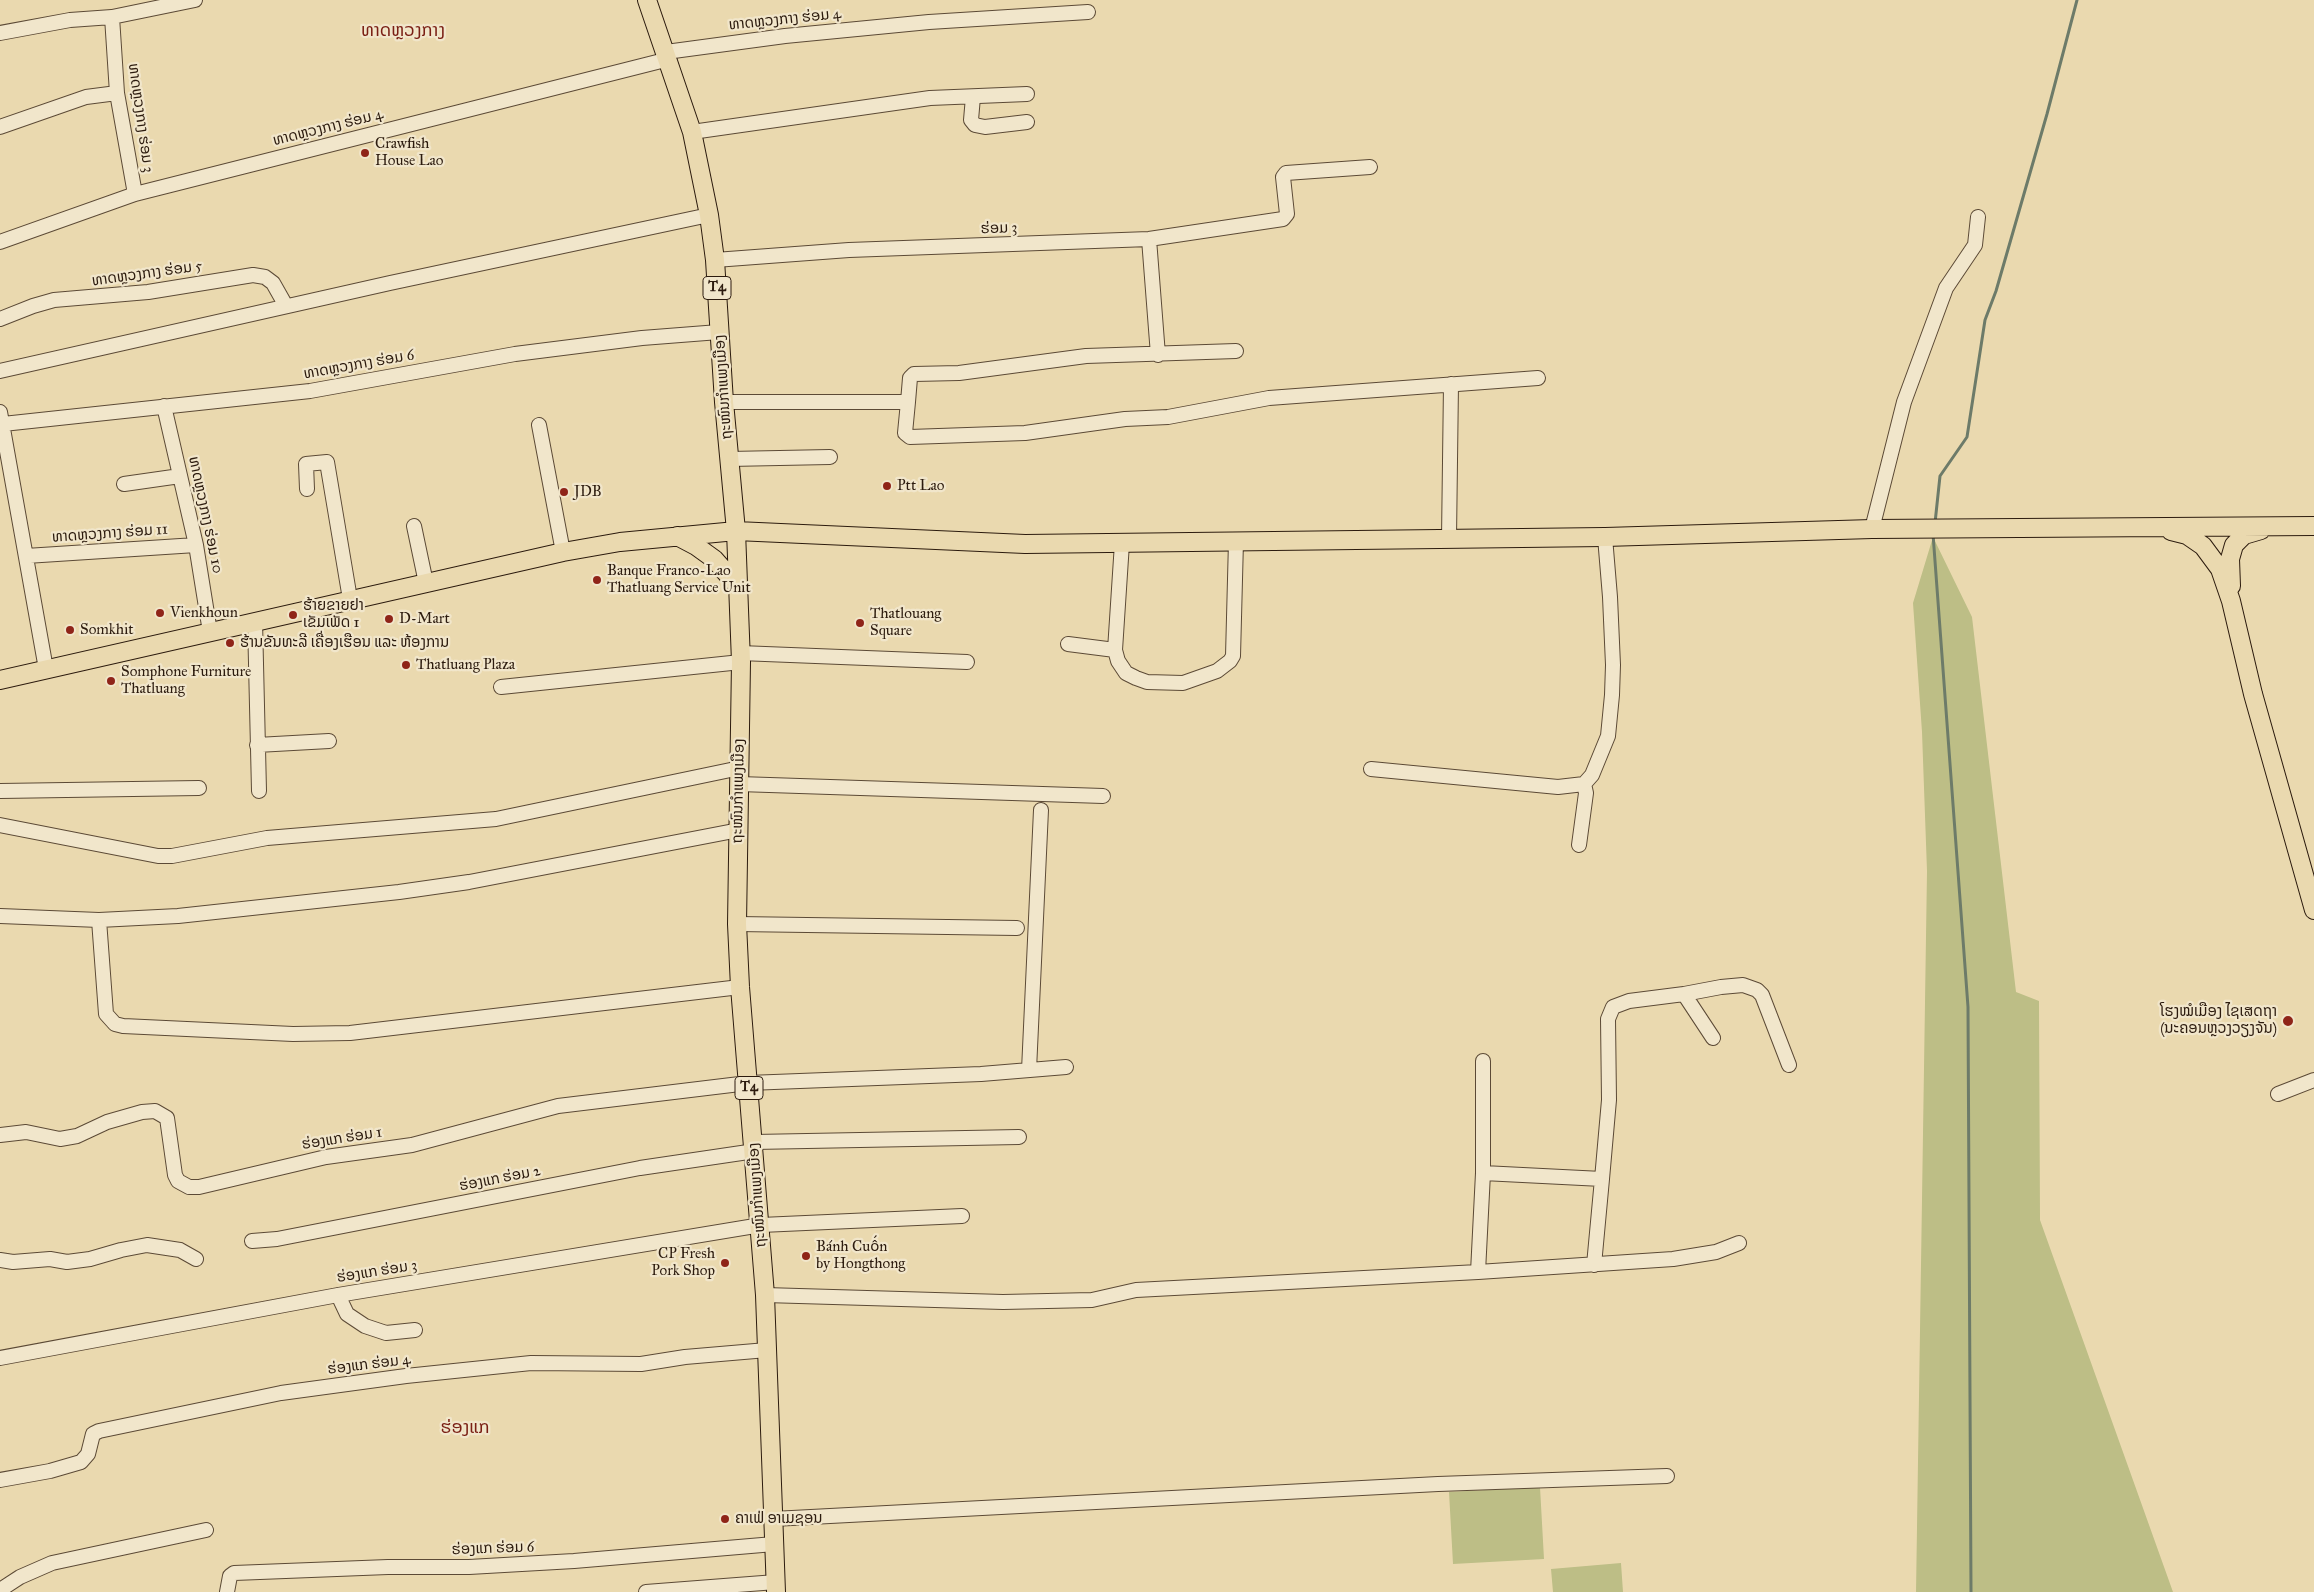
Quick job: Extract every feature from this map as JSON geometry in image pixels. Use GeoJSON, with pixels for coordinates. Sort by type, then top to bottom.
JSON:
{"type":"FeatureCollection","features":[{"type":"Feature","properties":{"kind":"main road","name":"ຖະໜົນກຳແພງເມືອງ"},"geometry":{"type":"LineString","coordinates":[[647,0],[692,132],[709,215],[715,260],[724,402],[736,531],[741,657],[737,924],[740,987],[761,1226],[776,1587]]}},
{"type":"Feature","properties":{"kind":"main road"},"geometry":{"type":"LineString","coordinates":[[2129,526],[2178,532],[2195,540],[2210,553],[2220,569],[2231,601],[2253,694],[2314,910]]}},
{"type":"Feature","properties":{"kind":"main road"},"geometry":{"type":"LineString","coordinates":[[2231,601],[2230,559],[2237,541],[2253,531],[2286,526]]}},
{"type":"Feature","properties":{"kind":"main road"},"geometry":{"type":"LineString","coordinates":[[0,680],[563,552],[676,535],[736,531],[1026,544],[1605,536],[1872,529],[2314,526]]}},
{"type":"Feature","properties":{"kind":"main road"},"geometry":{"type":"LineString","coordinates":[[676,535],[714,559],[737,584]]}},
{"type":"Feature","properties":{"kind":"street"},"geometry":{"type":"LineString","coordinates":[[0,34],[70,20],[112,17],[195,0]]}},
{"type":"Feature","properties":{"kind":"street","name":"ທາດຫຼວງກາງ ຮ່ອມ 4"},"geometry":{"type":"LineString","coordinates":[[0,242],[135,194],[667,56],[785,36],[929,22],[1088,12]]}},
{"type":"Feature","properties":{"kind":"street","name":"ທາດຫຼວງກາງ ຮ່ອມ 3"},"geometry":{"type":"LineString","coordinates":[[112,17],[116,93],[135,194]]}},
{"type":"Feature","properties":{"kind":"street"},"geometry":{"type":"LineString","coordinates":[[0,127],[86,97],[116,93]]}},
{"type":"Feature","properties":{"kind":"street"},"geometry":{"type":"LineString","coordinates":[[692,132],[930,98],[1027,94]]}},
{"type":"Feature","properties":{"kind":"street"},"geometry":{"type":"LineString","coordinates":[[973,97],[971,120],[975,125],[985,127],[1027,122]]}},
{"type":"Feature","properties":{"kind":"street","name":"ຮ່ອມ 3"},"geometry":{"type":"LineString","coordinates":[[715,260],[849,250],[1149,239],[1283,219],[1287,214],[1283,177],[1286,173],[1370,167]]}},
{"type":"Feature","properties":{"kind":"street"},"geometry":{"type":"LineString","coordinates":[[0,371],[286,306],[709,215]]}},
{"type":"Feature","properties":{"kind":"street"},"geometry":{"type":"LineString","coordinates":[[1872,529],[1904,402],[1946,288],[1975,245],[1978,217]]}},
{"type":"Feature","properties":{"kind":"street"},"geometry":{"type":"LineString","coordinates":[[1149,239],[1158,355]]}},
{"type":"Feature","properties":{"kind":"street","name":"ທາດຫຼວງກາງ ຮ່ອມ 5"},"geometry":{"type":"LineString","coordinates":[[0,319],[54,300],[148,292],[253,275],[265,277],[273,283],[286,306]]}},
{"type":"Feature","properties":{"kind":"street","name":"ທາດຫຼວງກາງ ຮ່ອມ 6"},"geometry":{"type":"LineString","coordinates":[[1,418],[164,406],[310,391],[515,354],[642,338],[719,332]]}},
{"type":"Feature","properties":{"kind":"street"},"geometry":{"type":"LineString","coordinates":[[1236,351],[1086,356],[959,373],[914,374],[910,378],[905,433],[910,436],[1026,433],[1125,419],[1168,418],[1269,398],[1538,378]]}},
{"type":"Feature","properties":{"kind":"street"},"geometry":{"type":"LineString","coordinates":[[1449,538],[1450,384]]}},
{"type":"Feature","properties":{"kind":"street"},"geometry":{"type":"LineString","coordinates":[[724,402],[908,402]]}},
{"type":"Feature","properties":{"kind":"street","name":"ທາດຫຼວງກາງ ຮ່ອມ 10"},"geometry":{"type":"LineString","coordinates":[[164,406],[196,545],[210,632]]}},
{"type":"Feature","properties":{"kind":"street"},"geometry":{"type":"LineString","coordinates":[[1,418],[46,669]]}},
{"type":"Feature","properties":{"kind":"street"},"geometry":{"type":"LineString","coordinates":[[539,425],[563,552]]}},
{"type":"Feature","properties":{"kind":"street"},"geometry":{"type":"LineString","coordinates":[[729,459],[830,457]]}},
{"type":"Feature","properties":{"kind":"street"},"geometry":{"type":"LineString","coordinates":[[307,490],[306,464],[327,462],[350,599]]}},
{"type":"Feature","properties":{"kind":"street"},"geometry":{"type":"LineString","coordinates":[[124,484],[180,476]]}},
{"type":"Feature","properties":{"kind":"street"},"geometry":{"type":"LineString","coordinates":[[414,526],[426,583]]}},
{"type":"Feature","properties":{"kind":"street"},"geometry":{"type":"LineString","coordinates":[[1372,769],[1558,787],[1584,784],[1592,775],[1608,736],[1612,695],[1613,665],[1605,536]]}},
{"type":"Feature","properties":{"kind":"street"},"geometry":{"type":"LineString","coordinates":[[1122,543],[1115,650],[1121,667],[1126,673],[1148,682],[1183,683],[1217,671],[1225,666],[1233,656],[1236,541]]}},
{"type":"Feature","properties":{"kind":"street","name":"ທາດຫຼວງກາງ ຮ່ອມ 11"},"geometry":{"type":"LineString","coordinates":[[26,556],[196,545]]}},
{"type":"Feature","properties":{"kind":"street"},"geometry":{"type":"LineString","coordinates":[[255,621],[259,791]]}},
{"type":"Feature","properties":{"kind":"street"},"geometry":{"type":"LineString","coordinates":[[1068,644],[1115,650]]}},
{"type":"Feature","properties":{"kind":"street"},"geometry":{"type":"LineString","coordinates":[[501,686],[741,657],[967,662]]}},
{"type":"Feature","properties":{"kind":"street"},"geometry":{"type":"LineString","coordinates":[[257,745],[329,741]]}},
{"type":"Feature","properties":{"kind":"street"},"geometry":{"type":"LineString","coordinates":[[0,825],[158,856],[172,856],[267,838],[496,819],[740,776],[1103,796]]}},
{"type":"Feature","properties":{"kind":"street"},"geometry":{"type":"LineString","coordinates":[[1579,845],[1586,793],[1584,784]]}},
{"type":"Feature","properties":{"kind":"street"},"geometry":{"type":"LineString","coordinates":[[0,791],[200,788]]}},
{"type":"Feature","properties":{"kind":"street"},"geometry":{"type":"LineString","coordinates":[[1030,1070],[1041,810]]}},
{"type":"Feature","properties":{"kind":"street"},"geometry":{"type":"LineString","coordinates":[[0,916],[99,920],[187,915],[399,892],[469,882],[739,830]]}},
{"type":"Feature","properties":{"kind":"street"},"geometry":{"type":"LineString","coordinates":[[99,920],[106,1014],[116,1024],[123,1026],[293,1034],[350,1032],[740,987]]}},
{"type":"Feature","properties":{"kind":"street"},"geometry":{"type":"LineString","coordinates":[[737,924],[1016,928]]}},
{"type":"Feature","properties":{"kind":"street"},"geometry":{"type":"LineString","coordinates":[[1594,1265],[1609,1100],[1608,1019],[1613,1008],[1629,1000],[1684,994],[1721,987],[1743,986],[1758,990],[1788,1065]]}},
{"type":"Feature","properties":{"kind":"street"},"geometry":{"type":"LineString","coordinates":[[1684,994],[1713,1038]]}},
{"type":"Feature","properties":{"kind":"street"},"geometry":{"type":"LineString","coordinates":[[1478,1272],[1483,1173],[1483,1061]]}},
{"type":"Feature","properties":{"kind":"street"},"geometry":{"type":"LineString","coordinates":[[748,1083],[1066,1067]]}},
{"type":"Feature","properties":{"kind":"street"},"geometry":{"type":"LineString","coordinates":[[2278,1094],[2314,1080]]}},
{"type":"Feature","properties":{"kind":"street","name":"ຮ່ອງແກ ຮ່ອມ 1"},"geometry":{"type":"LineString","coordinates":[[0,1136],[26,1132],[60,1139],[77,1136],[124,1117],[155,1111],[167,1118],[175,1175],[178,1181],[190,1187],[199,1187],[326,1157],[412,1145],[558,1106],[748,1083]]}},
{"type":"Feature","properties":{"kind":"street","name":"ຮ່ອງແກ ຮ່ອມ 2"},"geometry":{"type":"LineString","coordinates":[[252,1241],[296,1235],[754,1146],[1019,1137]]}},
{"type":"Feature","properties":{"kind":"street"},"geometry":{"type":"LineString","coordinates":[[1483,1173],[1602,1180]]}},
{"type":"Feature","properties":{"kind":"street","name":"ຮ່ອງແກ ຮ່ອມ 3"},"geometry":{"type":"LineString","coordinates":[[0,1358],[338,1295],[761,1226],[962,1216]]}},
{"type":"Feature","properties":{"kind":"street"},"geometry":{"type":"LineString","coordinates":[[765,1295],[1003,1302],[1092,1300],[1144,1289],[1478,1272],[1673,1259],[1716,1252],[1739,1243]]}},
{"type":"Feature","properties":{"kind":"street"},"geometry":{"type":"LineString","coordinates":[[0,1260],[83,1260],[147,1245],[180,1250],[196,1259]]}},
{"type":"Feature","properties":{"kind":"street"},"geometry":{"type":"LineString","coordinates":[[338,1295],[347,1314],[365,1326],[386,1333],[415,1330]]}},
{"type":"Feature","properties":{"kind":"street","name":"ຮ່ອງແກ ຮ່ອມ 4"},"geometry":{"type":"LineString","coordinates":[[0,1480],[81,1462],[88,1454],[93,1434],[99,1431],[282,1393],[415,1375],[532,1363],[641,1364],[685,1357],[767,1350]]}},
{"type":"Feature","properties":{"kind":"street"},"geometry":{"type":"LineString","coordinates":[[773,1518],[1438,1484],[1667,1476]]}},
{"type":"Feature","properties":{"kind":"street"},"geometry":{"type":"LineString","coordinates":[[0,1590],[20,1577],[52,1563],[206,1530]]}},
{"type":"Feature","properties":{"kind":"street","name":"ຮ່ອງແກ ຮ່ອມ 6"},"geometry":{"type":"LineString","coordinates":[[227,1592],[230,1576],[234,1572],[488,1566],[574,1561],[774,1544]]}},
{"type":"Feature","properties":{"kind":"street"},"geometry":{"type":"LineString","coordinates":[[646,1592],[776,1587]]}},
{"type":"Feature","properties":{"kind":"green space"},"geometry":{"type":"Polygon","coordinates":[[[1933,537],[1972,617],[2016,992],[2039,1001],[2040,1220],[2173,1592],[1916,1592],[1927,871],[1922,732],[1913,603],[1933,537]]]}},
{"type":"Feature","properties":{"kind":"green space"},"geometry":{"type":"Polygon","coordinates":[[[1540,1487],[1544,1559],[1453,1564],[1449,1492],[1540,1487]]]}},
{"type":"Feature","properties":{"kind":"green space"},"geometry":{"type":"Polygon","coordinates":[[[1621,1563],[1623,1592],[1553,1592],[1551,1569],[1621,1563]]]}},
{"type":"Feature","properties":{"kind":"waterway"},"geometry":{"type":"LineString","coordinates":[[1935,523],[1940,476],[1967,437],[1985,320],[1996,291],[2047,114],[2077,0]]}},
{"type":"Feature","properties":{"kind":"waterway"},"geometry":{"type":"LineString","coordinates":[[1933,534],[1968,1007],[1971,1592]]}},
{"type":"Feature","properties":{"kind":"place","name":"Crawfish House Lao"},"geometry":{"type":"Point","coordinates":[365,153]}},
{"type":"Feature","properties":{"kind":"place","name":"Ptt Lao"},"geometry":{"type":"Point","coordinates":[887,486]}},
{"type":"Feature","properties":{"kind":"place","name":"JDB"},"geometry":{"type":"Point","coordinates":[564,492]}},
{"type":"Feature","properties":{"kind":"place","name":"Banque Franco-Lao Thatluang Service Unit"},"geometry":{"type":"Point","coordinates":[597,580]}},
{"type":"Feature","properties":{"kind":"place","name":"Vienkhoun"},"geometry":{"type":"Point","coordinates":[160,613]}},
{"type":"Feature","properties":{"kind":"place","name":"ຮ້າຍຂາຍຢາ ເຂັມເພັດ 1"},"geometry":{"type":"Point","coordinates":[293,615]}},
{"type":"Feature","properties":{"kind":"place","name":"D-Mart"},"geometry":{"type":"Point","coordinates":[389,619]}},
{"type":"Feature","properties":{"kind":"place","name":"Thatlouang Square"},"geometry":{"type":"Point","coordinates":[860,623]}},
{"type":"Feature","properties":{"kind":"place","name":"Somkhit"},"geometry":{"type":"Point","coordinates":[70,630]}},
{"type":"Feature","properties":{"kind":"place","name":"ຮ້ານຂັນທະລີ ເຄື່ອງເຮືອນ ແລະ ຫ້ອງການ"},"geometry":{"type":"Point","coordinates":[230,643]}},
{"type":"Feature","properties":{"kind":"place","name":"Thatluang Plaza"},"geometry":{"type":"Point","coordinates":[406,665]}},
{"type":"Feature","properties":{"kind":"place","name":"Somphone Furniture Thatluang"},"geometry":{"type":"Point","coordinates":[111,681]}},
{"type":"Feature","properties":{"kind":"place","name":"ໂຮງໝໍເມືອງ ໄຊເສດຖາ (ນະຄອນຫຼວງວຽງຈັນ)"},"geometry":{"type":"Point","coordinates":[2288,1021]}},
{"type":"Feature","properties":{"kind":"place","name":"Bánh Cuốn by Hongthong"},"geometry":{"type":"Point","coordinates":[806,1256]}},
{"type":"Feature","properties":{"kind":"place","name":"CP Fresh Pork Shop"},"geometry":{"type":"Point","coordinates":[725,1263]}},
{"type":"Feature","properties":{"kind":"place","name":"ຄາເຟ່ ອາເມຊອນ"},"geometry":{"type":"Point","coordinates":[725,1519]}},
{"type":"Feature","properties":{"kind":"district","name":"ທາດຫຼວງກາງ"},"geometry":{"type":"Point","coordinates":[403,32]}},
{"type":"Feature","properties":{"kind":"district","name":"ຮ່ອງແກ"},"geometry":{"type":"Point","coordinates":[465,1429]}}]}
